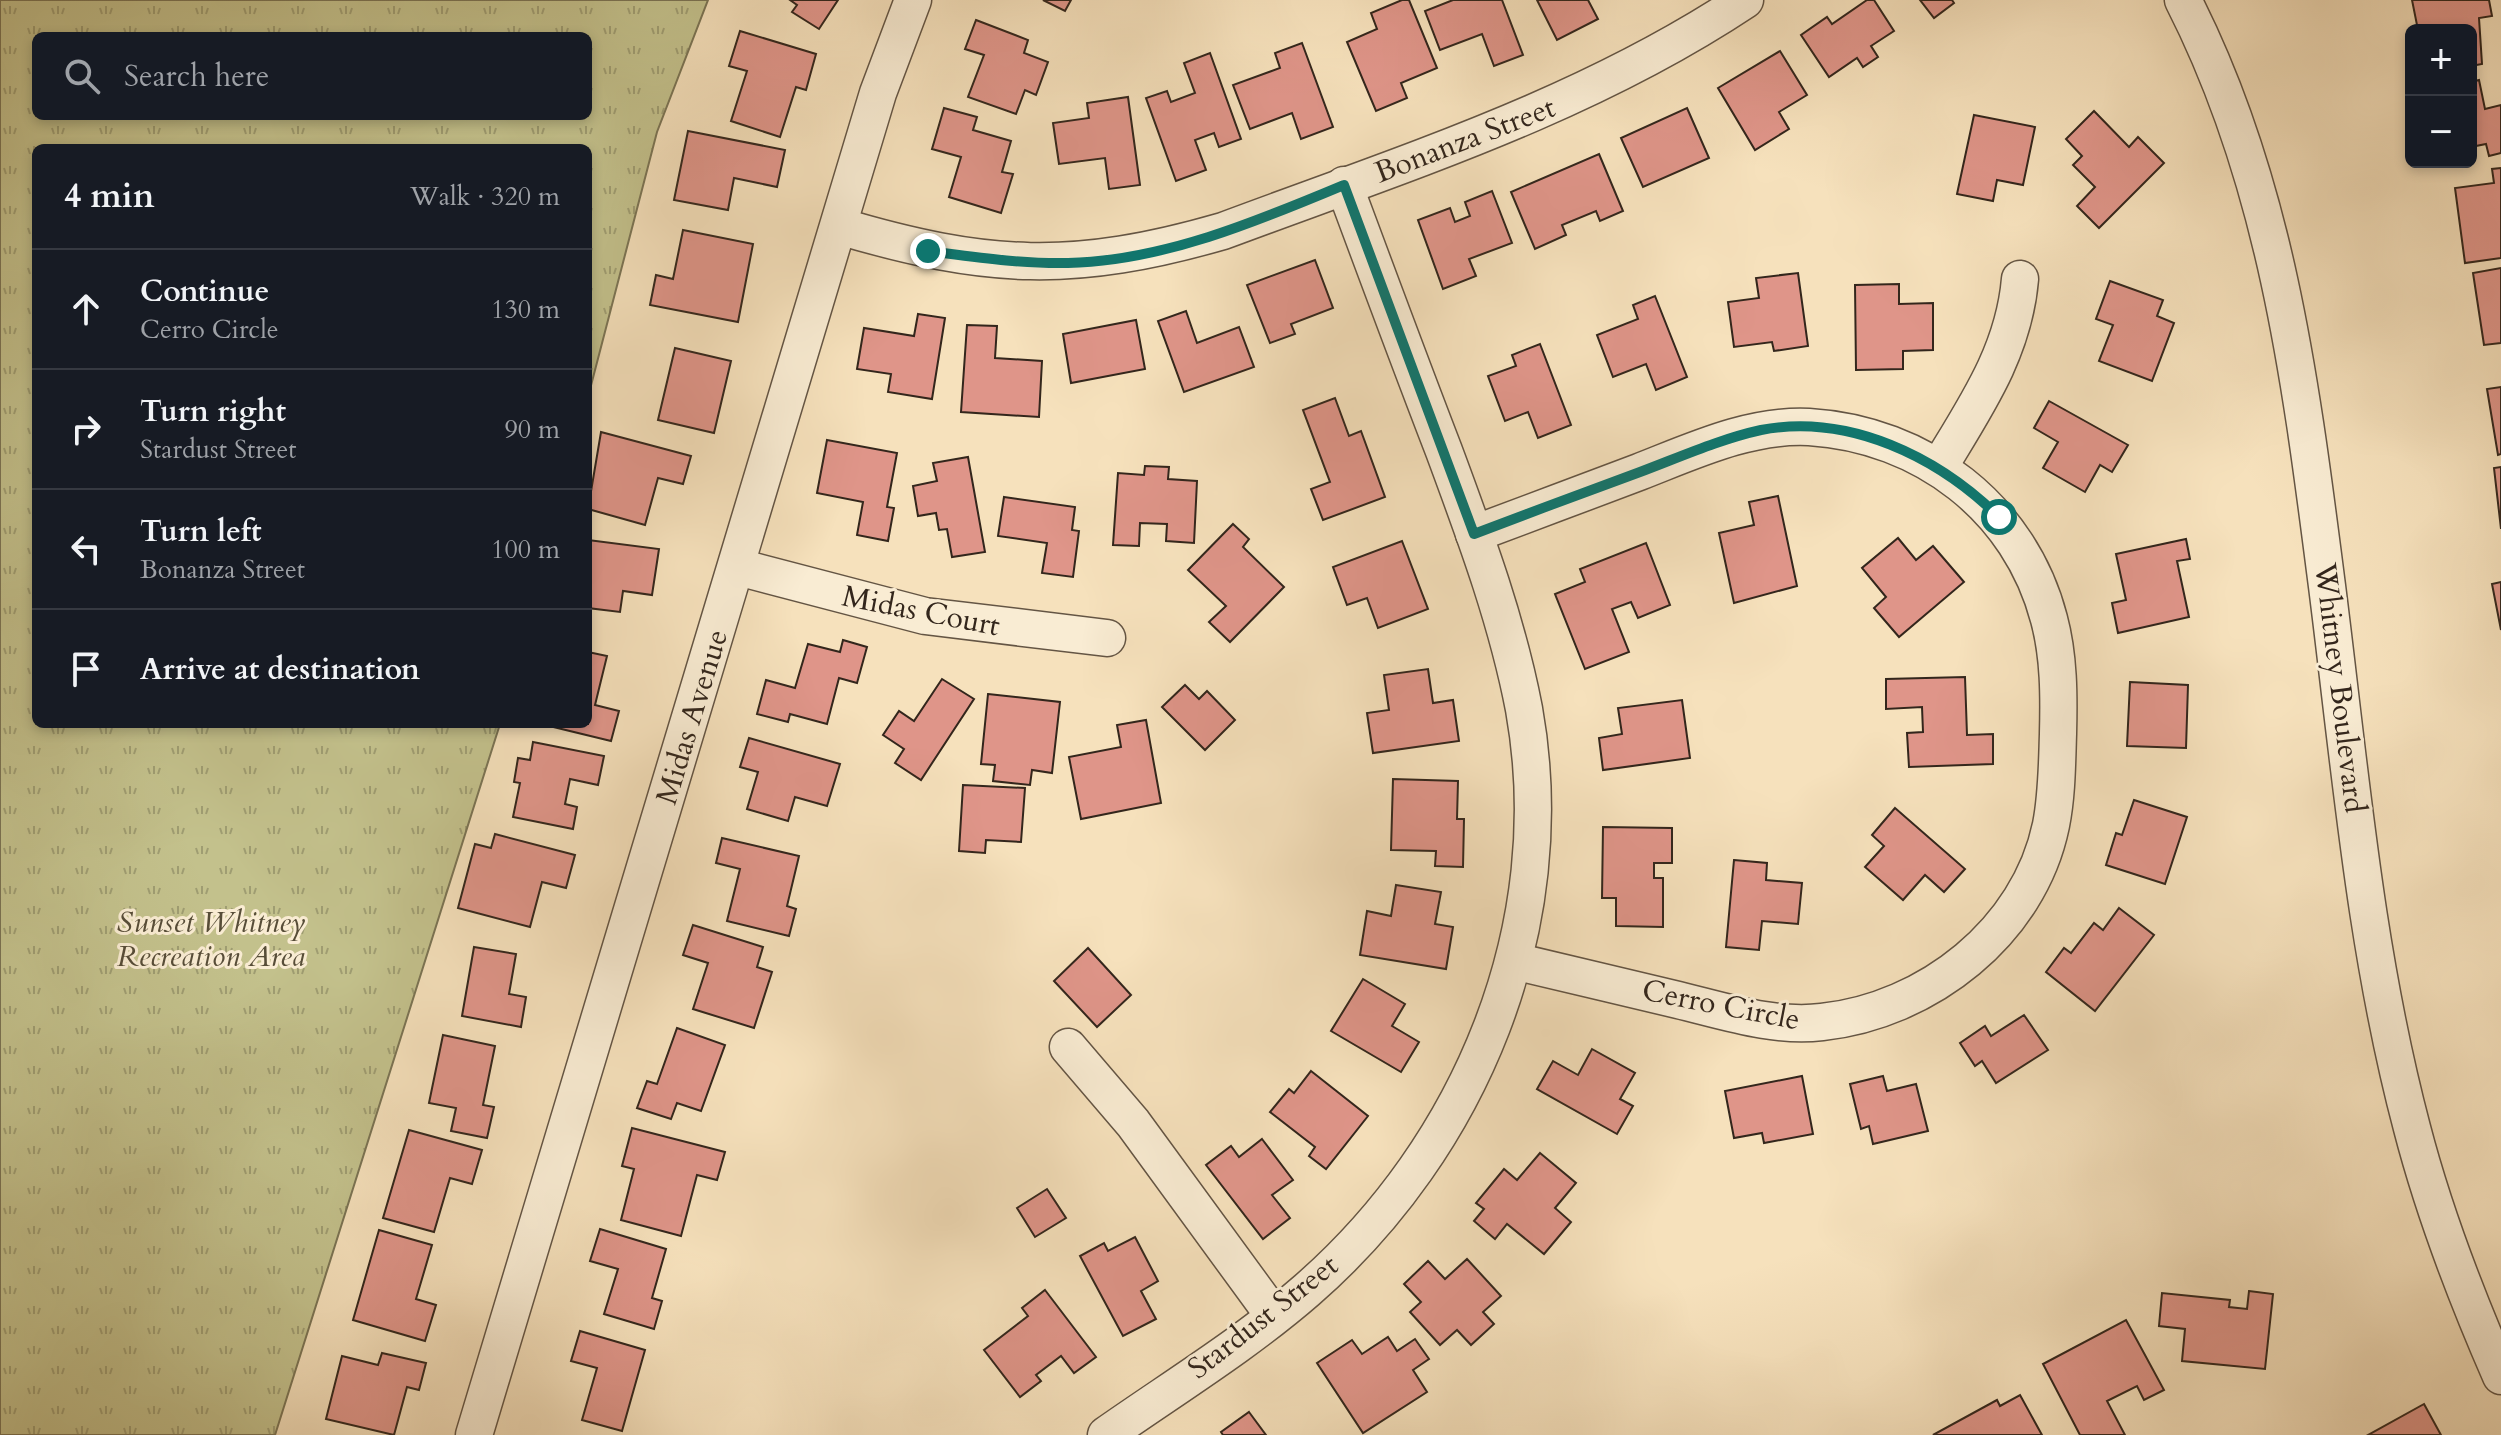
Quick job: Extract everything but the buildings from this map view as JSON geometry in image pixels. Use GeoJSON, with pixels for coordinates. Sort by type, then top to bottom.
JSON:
{"type":"FeatureCollection","features":[{"type":"Feature","properties":{"kind":"street","name":"Midas Avenue"},"geometry":{"type":"LineString","coordinates":[[474,1435],[893,46],[913,0]]}},
{"type":"Feature","properties":{"kind":"street","name":"Bonanza Street"},"geometry":{"type":"LineString","coordinates":[[839,226],[928,251],[1002,261],[1071,263],[1130,256],[1188,241],[1563,102],[1634,68],[1745,0]]}},
{"type":"Feature","properties":{"kind":"street","name":"Whitney Boulevard"},"geometry":{"type":"LineString","coordinates":[[2183,0],[2248,155],[2270,231],[2300,378],[2369,912],[2392,1043],[2430,1194],[2501,1376]]}},
{"type":"Feature","properties":{"kind":"street","name":"Stardust Street"},"geometry":{"type":"LineString","coordinates":[[1106,1435],[1274,1316],[1317,1281],[1374,1221],[1446,1122],[1476,1069],[1496,1021],[1527,905],[1532,787],[1524,710],[1509,646],[1474,534],[1344,185]]}},
{"type":"Feature","properties":{"kind":"street"},"geometry":{"type":"LineString","coordinates":[[1939,467],[1996,374],[2018,307],[2020,279]]}},
{"type":"Feature","properties":{"kind":"street","name":"Cerro Circle"},"geometry":{"type":"LineString","coordinates":[[1474,534],[1713,444],[1763,430],[1808,427],[1848,433],[1898,446],[1939,467],[1969,488],[1999,517],[2020,548],[2049,619],[2055,655],[2058,741],[2051,828],[2038,867],[2018,903],[1993,935],[1963,964],[1933,985],[1855,1018],[1816,1023],[1769,1020],[1726,1012],[1514,961]]}},
{"type":"Feature","properties":{"kind":"street","name":"Midas Court"},"geometry":{"type":"LineString","coordinates":[[738,567],[925,616],[1107,638]]}},
{"type":"Feature","properties":{"kind":"street"},"geometry":{"type":"LineString","coordinates":[[1068,1047],[1133,1123],[1274,1316]]}},
{"type":"Feature","properties":{"kind":"green space","name":"Sunset Whitney Recreation Area"},"geometry":{"type":"Polygon","coordinates":[[[0,0],[708,0],[657,132],[592,382],[592,144],[32,144],[32,728],[499,728],[275,1435],[0,1435],[0,0]]]}},
{"type":"Feature","properties":{"kind":"route"},"geometry":{"type":"LineString","coordinates":[[928,251],[1002,261],[1071,263],[1130,256],[1223,231],[1344,185],[1474,534],[1713,444],[1763,430],[1808,427],[1898,446],[1939,467],[1969,488],[1999,517]]}}]}
